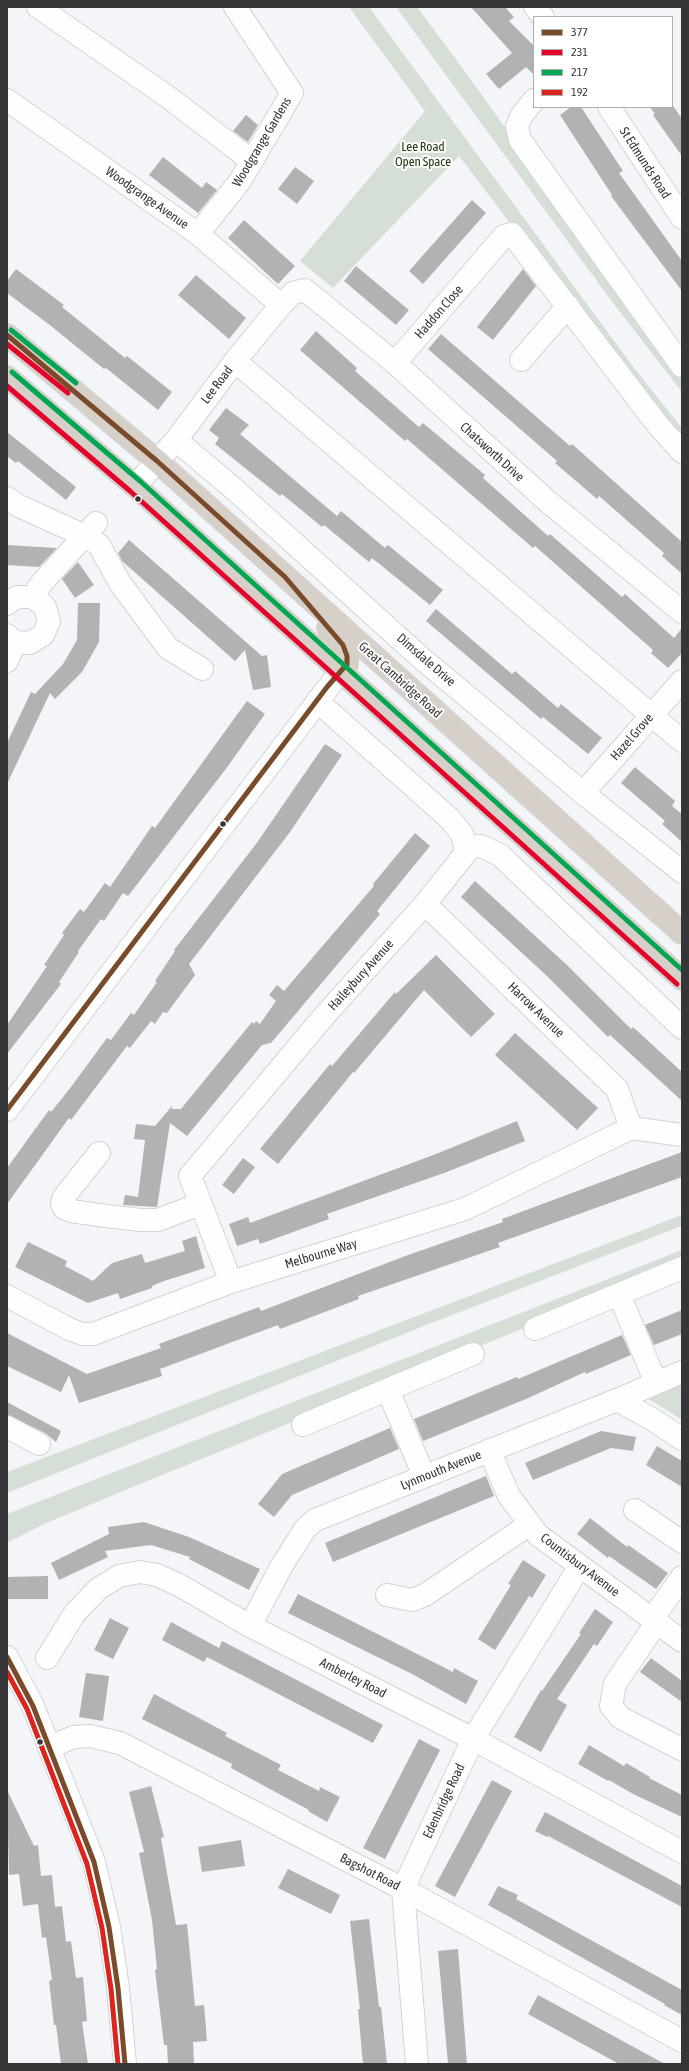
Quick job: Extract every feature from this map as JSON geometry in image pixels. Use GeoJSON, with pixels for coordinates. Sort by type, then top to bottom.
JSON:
{"type":"FeatureCollection","features":[{"type":"Feature","properties":{"kind":"highway","name":"Great Cambridge Road"},"geometry":{"type":"LineString","coordinates":[[7,335],[157,461],[682,933]]}},
{"type":"Feature","properties":{"kind":"highway"},"geometry":{"type":"LineString","coordinates":[[7,377],[135,486],[682,979]]}},
{"type":"Feature","properties":{"kind":"highway"},"geometry":{"type":"LineString","coordinates":[[285,577],[343,645],[347,656],[347,664],[340,672]]}},
{"type":"Feature","properties":{"kind":"street"},"geometry":{"type":"LineString","coordinates":[[38,7],[168,97],[252,161]]}},
{"type":"Feature","properties":{"kind":"street","name":"Woodgrange Gardens"},"geometry":{"type":"LineString","coordinates":[[198,234],[240,181],[292,93],[235,7]]}},
{"type":"Feature","properties":{"kind":"street","name":"Woodgrange Avenue"},"geometry":{"type":"LineString","coordinates":[[7,100],[198,234],[281,305]]}},
{"type":"Feature","properties":{"kind":"street"},"geometry":{"type":"LineString","coordinates":[[533,101],[522,115],[517,126],[520,140],[682,366]]}},
{"type":"Feature","properties":{"kind":"street","name":"St Edmunds Road"},"geometry":{"type":"LineString","coordinates":[[610,108],[680,213]]}},
{"type":"Feature","properties":{"kind":"street","name":"Haddon Close"},"geometry":{"type":"LineString","coordinates":[[395,363],[504,236],[512,234],[568,306]]}},
{"type":"Feature","properties":{"kind":"street","name":"Lee Road"},"geometry":{"type":"LineString","coordinates":[[135,486],[176,440],[235,361],[281,305],[293,293],[305,290]]}},
{"type":"Feature","properties":{"kind":"street","name":"Chatsworth Drive"},"geometry":{"type":"LineString","coordinates":[[305,290],[395,363],[546,500],[682,612]]}},
{"type":"Feature","properties":{"kind":"street"},"geometry":{"type":"LineString","coordinates":[[521,360],[568,306],[647,411],[682,452]]}},
{"type":"Feature","properties":{"kind":"street"},"geometry":{"type":"LineString","coordinates":[[235,361],[682,741]]}},
{"type":"Feature","properties":{"kind":"street","name":"Dimsdale Drive"},"geometry":{"type":"LineString","coordinates":[[176,440],[308,555],[420,657],[583,793],[682,872]]}},
{"type":"Feature","properties":{"kind":"street"},"geometry":{"type":"LineString","coordinates":[[7,498],[19,506],[90,529],[120,583],[168,648],[202,669]]}},
{"type":"Feature","properties":{"kind":"street"},"geometry":{"type":"LineString","coordinates":[[33,597],[40,585],[90,529]]}},
{"type":"Feature","properties":{"kind":"street"},"geometry":{"type":"LineString","coordinates":[[7,604],[17,597],[33,597],[40,601],[48,614],[47,629],[43,635],[30,643],[10,646]]}},
{"type":"Feature","properties":{"kind":"street"},"geometry":{"type":"LineString","coordinates":[[7,1110],[317,700],[340,672]]}},
{"type":"Feature","properties":{"kind":"street","name":"Hazel Grove"},"geometry":{"type":"LineString","coordinates":[[583,793],[682,681]]}},
{"type":"Feature","properties":{"kind":"street"},"geometry":{"type":"LineString","coordinates":[[317,700],[449,818],[462,834],[465,847],[481,846],[500,855],[682,1028]]}},
{"type":"Feature","properties":{"kind":"street","name":"Haileybury Avenue"},"geometry":{"type":"LineString","coordinates":[[231,1282],[190,1176],[325,1015],[425,904],[462,859],[465,847]]}},
{"type":"Feature","properties":{"kind":"street","name":"Harrow Avenue"},"geometry":{"type":"LineString","coordinates":[[425,904],[617,1089],[631,1128]]}},
{"type":"Feature","properties":{"kind":"street"},"geometry":{"type":"LineString","coordinates":[[631,1128],[682,1135]]}},
{"type":"Feature","properties":{"kind":"street","name":"Melbourne Way"},"geometry":{"type":"LineString","coordinates":[[7,1296],[69,1329],[83,1334],[93,1334],[231,1282],[465,1209],[631,1128]]}},
{"type":"Feature","properties":{"kind":"street"},"geometry":{"type":"LineString","coordinates":[[99,1153],[64,1196],[62,1203],[64,1208],[71,1211],[106,1216],[141,1220],[158,1220],[200,1204]]}},
{"type":"Feature","properties":{"kind":"street"},"geometry":{"type":"LineString","coordinates":[[535,1328],[682,1268]]}},
{"type":"Feature","properties":{"kind":"street"},"geometry":{"type":"LineString","coordinates":[[619,1294],[656,1383]]}},
{"type":"Feature","properties":{"kind":"street"},"geometry":{"type":"LineString","coordinates":[[303,1425],[473,1354]]}},
{"type":"Feature","properties":{"kind":"street","name":"Lynmouth Avenue"},"geometry":{"type":"LineString","coordinates":[[250,1626],[281,1567],[305,1529],[315,1520],[617,1400],[682,1372]]}},
{"type":"Feature","properties":{"kind":"street"},"geometry":{"type":"LineString","coordinates":[[388,1390],[424,1476]]}},
{"type":"Feature","properties":{"kind":"street"},"geometry":{"type":"LineString","coordinates":[[617,1400],[652,1419],[682,1439]]}},
{"type":"Feature","properties":{"kind":"street"},"geometry":{"type":"LineString","coordinates":[[7,1427],[39,1444]]}},
{"type":"Feature","properties":{"kind":"street","name":"Countisbury Avenue"},"geometry":{"type":"LineString","coordinates":[[489,1450],[509,1496],[538,1535],[682,1641]]}},
{"type":"Feature","properties":{"kind":"street"},"geometry":{"type":"LineString","coordinates":[[635,1510],[682,1542]]}},
{"type":"Feature","properties":{"kind":"street"},"geometry":{"type":"LineString","coordinates":[[387,1595],[412,1600],[424,1595],[530,1524]]}},
{"type":"Feature","properties":{"kind":"street","name":"Edenbridge Road"},"geometry":{"type":"LineString","coordinates":[[417,2064],[403,1889],[473,1739],[580,1566]]}},
{"type":"Feature","properties":{"kind":"street","name":"Amberley Road"},"geometry":{"type":"LineString","coordinates":[[47,1658],[75,1613],[98,1589],[119,1576],[140,1572],[157,1575],[179,1585],[250,1626],[473,1739],[682,1852]]}},
{"type":"Feature","properties":{"kind":"street"},"geometry":{"type":"LineString","coordinates":[[681,1749],[621,1718],[611,1706],[615,1684],[682,1577]]}},
{"type":"Feature","properties":{"kind":"street"},"geometry":{"type":"LineString","coordinates":[[10,1668],[32,1706],[94,1862],[112,1950],[118,1988],[125,2064]]}},
{"type":"Feature","properties":{"kind":"street","name":"Bagshot Road"},"geometry":{"type":"LineString","coordinates":[[48,1747],[74,1737],[90,1736],[120,1743],[403,1889],[682,2041]]}},
{"type":"Feature","properties":{"kind":"green space","name":"Lee Road Open Space"},"geometry":{"type":"Polygon","coordinates":[[[349,7],[369,7],[631,364],[682,428],[682,444],[630,381],[459,156],[333,288],[300,261],[425,111],[349,7]]]}},
{"type":"Feature","properties":{"kind":"green space"},"geometry":{"type":"Polygon","coordinates":[[[396,7],[417,7],[461,66],[682,374],[682,392],[610,299],[396,7]]]}},
{"type":"Feature","properties":{"kind":"green space"},"geometry":{"type":"Polygon","coordinates":[[[682,1215],[682,1226],[429,1324],[7,1493],[7,1472],[682,1215]]]}},
{"type":"Feature","properties":{"kind":"green space"},"geometry":{"type":"Polygon","coordinates":[[[682,1250],[682,1264],[152,1479],[44,1524],[7,1543],[7,1514],[682,1250]]]}},
{"type":"Feature","properties":{"kind":"green space"},"geometry":{"type":"Polygon","coordinates":[[[682,1381],[682,1420],[644,1396],[682,1381]]]}},
{"type":"Feature","properties":{"kind":"building"},"geometry":{"type":"Polygon","coordinates":[[[471,7],[505,7],[514,17],[509,21],[533,45],[533,74],[526,67],[499,89],[486,74],[512,53],[471,7]]]}},
{"type":"Feature","properties":{"kind":"building"},"geometry":{"type":"Polygon","coordinates":[[[674,107],[682,119],[682,156],[653,115],[655,114],[651,108],[674,107]]]}},
{"type":"Feature","properties":{"kind":"building"},"geometry":{"type":"Polygon","coordinates":[[[570,108],[582,108],[623,171],[619,173],[682,261],[682,291],[611,196],[612,195],[560,115],[570,108]]]}},
{"type":"Feature","properties":{"kind":"building"},"geometry":{"type":"Polygon","coordinates":[[[246,115],[258,125],[248,142],[233,131],[246,115]]]}},
{"type":"Feature","properties":{"kind":"building"},"geometry":{"type":"Polygon","coordinates":[[[163,157],[202,188],[206,182],[217,190],[198,213],[149,175],[163,157]]]}},
{"type":"Feature","properties":{"kind":"building"},"geometry":{"type":"Polygon","coordinates":[[[295,167],[314,181],[297,204],[278,189],[295,167]]]}},
{"type":"Feature","properties":{"kind":"building"},"geometry":{"type":"Polygon","coordinates":[[[472,200],[486,213],[423,284],[409,271],[472,200]]]}},
{"type":"Feature","properties":{"kind":"building"},"geometry":{"type":"Polygon","coordinates":[[[244,220],[295,266],[278,284],[228,238],[244,220]]]}},
{"type":"Feature","properties":{"kind":"building"},"geometry":{"type":"Polygon","coordinates":[[[356,266],[409,310],[396,325],[344,281],[356,266]]]}},
{"type":"Feature","properties":{"kind":"building"},"geometry":{"type":"Polygon","coordinates":[[[16,269],[64,305],[62,307],[125,358],[127,356],[172,392],[158,410],[106,368],[104,369],[7,293],[7,281],[16,269]]]}},
{"type":"Feature","properties":{"kind":"building"},"geometry":{"type":"Polygon","coordinates":[[[523,269],[536,286],[493,340],[477,327],[523,269]]]}},
{"type":"Feature","properties":{"kind":"building"},"geometry":{"type":"Polygon","coordinates":[[[196,275],[246,318],[229,339],[178,295],[196,275]]]}},
{"type":"Feature","properties":{"kind":"building"},"geometry":{"type":"Polygon","coordinates":[[[316,331],[357,368],[355,371],[419,427],[423,423],[485,475],[483,478],[548,536],[550,534],[622,597],[625,594],[674,638],[682,628],[682,653],[668,668],[651,653],[653,650],[535,546],[533,548],[407,439],[405,441],[300,350],[316,331]]]}},
{"type":"Feature","properties":{"kind":"building"},"geometry":{"type":"Polygon","coordinates":[[[441,334],[570,446],[572,444],[682,542],[682,574],[662,556],[664,553],[599,496],[597,499],[555,463],[557,461],[428,349],[441,334]]]}},
{"type":"Feature","properties":{"kind":"building"},"geometry":{"type":"Polygon","coordinates":[[[226,408],[249,425],[240,434],[337,516],[341,511],[385,548],[388,545],[443,590],[430,605],[372,558],[369,562],[324,525],[322,527],[282,494],[280,496],[215,444],[219,438],[209,430],[226,408]]]}},
{"type":"Feature","properties":{"kind":"building"},"geometry":{"type":"Polygon","coordinates":[[[7,432],[76,487],[66,500],[18,461],[16,463],[7,456],[7,432]]]}},
{"type":"Feature","properties":{"kind":"building"},"geometry":{"type":"Polygon","coordinates":[[[129,540],[262,656],[267,655],[271,687],[253,690],[245,650],[235,661],[122,561],[118,553],[129,540]]]}},
{"type":"Feature","properties":{"kind":"building"},"geometry":{"type":"Polygon","coordinates":[[[7,545],[56,549],[39,567],[7,565],[7,545]]]}},
{"type":"Feature","properties":{"kind":"building"},"geometry":{"type":"Polygon","coordinates":[[[78,562],[94,585],[75,598],[62,579],[78,562]]]}},
{"type":"Feature","properties":{"kind":"building"},"geometry":{"type":"Polygon","coordinates":[[[78,603],[100,603],[99,642],[82,672],[55,699],[50,693],[7,784],[7,743],[31,692],[35,694],[63,664],[77,640],[78,603]]]}},
{"type":"Feature","properties":{"kind":"building"},"geometry":{"type":"Polygon","coordinates":[[[436,609],[512,674],[515,671],[558,708],[561,704],[602,738],[588,754],[543,717],[541,719],[426,621],[436,609]]]}},
{"type":"Feature","properties":{"kind":"building"},"geometry":{"type":"Polygon","coordinates":[[[247,701],[265,714],[228,766],[128,896],[123,893],[104,921],[101,919],[78,951],[79,952],[59,982],[61,984],[7,1054],[7,1025],[47,966],[44,965],[64,935],[62,933],[80,909],[84,912],[105,883],[110,887],[152,826],[155,828],[247,701]]]}},
{"type":"Feature","properties":{"kind":"building"},"geometry":{"type":"Polygon","coordinates":[[[325,744],[342,755],[290,832],[189,964],[195,975],[167,1013],[163,1012],[155,1024],[151,1021],[130,1048],[127,1046],[71,1120],[69,1118],[7,1204],[7,1168],[49,1110],[51,1112],[107,1038],[111,1040],[131,1013],[134,1015],[157,982],[155,981],[175,951],[174,950],[256,844],[325,744]]]}},
{"type":"Feature","properties":{"kind":"building"},"geometry":{"type":"Polygon","coordinates":[[[635,767],[675,801],[672,806],[682,814],[682,842],[662,824],[665,821],[621,783],[635,767]]]}},
{"type":"Feature","properties":{"kind":"building"},"geometry":{"type":"Polygon","coordinates":[[[415,833],[430,846],[377,911],[380,914],[271,1043],[262,1045],[187,1136],[170,1123],[157,1207],[123,1205],[125,1195],[138,1197],[145,1140],[134,1139],[136,1124],[155,1126],[172,1106],[172,1109],[181,1109],[252,1022],[254,1024],[256,1021],[260,1024],[276,1001],[269,995],[277,985],[284,991],[374,886],[373,884],[415,833]]]}},
{"type":"Feature","properties":{"kind":"building"},"geometry":{"type":"Polygon","coordinates":[[[475,881],[567,965],[631,1029],[633,1027],[682,1072],[682,1101],[610,1035],[608,1037],[546,975],[461,897],[475,881]]]}},
{"type":"Feature","properties":{"kind":"building"},"geometry":{"type":"Polygon","coordinates":[[[436,955],[495,1014],[471,1037],[424,990],[354,1073],[353,1072],[278,1164],[260,1149],[330,1064],[332,1066],[395,992],[396,994],[436,955]]]}},
{"type":"Feature","properties":{"kind":"building"},"geometry":{"type":"Polygon","coordinates":[[[515,1033],[598,1108],[577,1130],[495,1055],[515,1033]]]}},
{"type":"Feature","properties":{"kind":"building"},"geometry":{"type":"Polygon","coordinates":[[[517,1121],[525,1141],[444,1173],[327,1214],[329,1219],[260,1244],[258,1239],[237,1246],[229,1224],[248,1217],[250,1223],[436,1154],[517,1121]]]}},
{"type":"Feature","properties":{"kind":"building"},"geometry":{"type":"Polygon","coordinates":[[[682,1152],[682,1177],[498,1243],[500,1247],[358,1296],[359,1299],[280,1329],[278,1325],[160,1369],[162,1376],[95,1398],[79,1403],[69,1375],[61,1392],[7,1366],[7,1333],[87,1374],[161,1348],[159,1344],[259,1307],[261,1311],[408,1255],[503,1222],[502,1219],[682,1152]]]}},
{"type":"Feature","properties":{"kind":"building"},"geometry":{"type":"Polygon","coordinates":[[[243,1158],[255,1167],[234,1194],[222,1185],[243,1158]]]}},
{"type":"Feature","properties":{"kind":"building"},"geometry":{"type":"Polygon","coordinates":[[[196,1236],[205,1268],[164,1281],[152,1286],[152,1288],[120,1299],[118,1293],[88,1303],[15,1267],[28,1242],[67,1261],[65,1266],[93,1281],[112,1263],[142,1254],[145,1263],[185,1251],[182,1241],[196,1236]]]}},
{"type":"Feature","properties":{"kind":"building"},"geometry":{"type":"Polygon","coordinates":[[[682,1310],[682,1334],[654,1345],[645,1325],[682,1310]]]}},
{"type":"Feature","properties":{"kind":"building"},"geometry":{"type":"Polygon","coordinates":[[[622,1335],[631,1355],[586,1374],[585,1372],[526,1399],[423,1441],[414,1419],[517,1377],[518,1379],[622,1335]]]}},
{"type":"Feature","properties":{"kind":"building"},"geometry":{"type":"Polygon","coordinates":[[[7,1402],[61,1431],[56,1442],[45,1433],[7,1415],[7,1402]]]}},
{"type":"Feature","properties":{"kind":"building"},"geometry":{"type":"Polygon","coordinates":[[[390,1428],[399,1449],[292,1495],[274,1517],[258,1504],[282,1474],[390,1428]]]}},
{"type":"Feature","properties":{"kind":"building"},"geometry":{"type":"Polygon","coordinates":[[[601,1431],[636,1437],[633,1451],[611,1448],[533,1480],[525,1463],[601,1431]]]}},
{"type":"Feature","properties":{"kind":"building"},"geometry":{"type":"Polygon","coordinates":[[[657,1446],[682,1461],[682,1487],[646,1465],[657,1446]]]}},
{"type":"Feature","properties":{"kind":"building"},"geometry":{"type":"Polygon","coordinates":[[[486,1476],[494,1496],[333,1562],[325,1543],[486,1476]]]}},
{"type":"Feature","properties":{"kind":"building"},"geometry":{"type":"Polygon","coordinates":[[[590,1518],[627,1547],[628,1545],[668,1573],[656,1589],[609,1556],[608,1558],[577,1534],[590,1518]]]}},
{"type":"Feature","properties":{"kind":"building"},"geometry":{"type":"Polygon","coordinates":[[[144,1522],[189,1537],[260,1569],[249,1590],[189,1559],[190,1557],[151,1545],[105,1551],[108,1557],[59,1580],[51,1563],[109,1534],[108,1527],[144,1522]]]}},
{"type":"Feature","properties":{"kind":"building"},"geometry":{"type":"Polygon","coordinates":[[[523,1560],[546,1575],[532,1598],[529,1596],[495,1650],[478,1639],[511,1585],[508,1584],[523,1560]]]}},
{"type":"Feature","properties":{"kind":"building"},"geometry":{"type":"Polygon","coordinates":[[[48,1576],[48,1599],[7,1599],[7,1577],[48,1576]]]}},
{"type":"Feature","properties":{"kind":"building"},"geometry":{"type":"Polygon","coordinates":[[[298,1594],[453,1672],[454,1668],[478,1681],[466,1704],[412,1674],[288,1613],[298,1594]]]}},
{"type":"Feature","properties":{"kind":"building"},"geometry":{"type":"Polygon","coordinates":[[[595,1609],[613,1622],[597,1646],[594,1644],[557,1699],[567,1705],[541,1752],[514,1737],[541,1690],[542,1691],[581,1634],[579,1633],[595,1609]]]}},
{"type":"Feature","properties":{"kind":"building"},"geometry":{"type":"Polygon","coordinates":[[[110,1618],[129,1628],[113,1659],[94,1650],[110,1618]]]}},
{"type":"Feature","properties":{"kind":"building"},"geometry":{"type":"Polygon","coordinates":[[[171,1622],[219,1648],[222,1641],[383,1725],[373,1743],[207,1657],[204,1662],[162,1640],[171,1622]]]}},
{"type":"Feature","properties":{"kind":"building"},"geometry":{"type":"Polygon","coordinates":[[[651,1658],[682,1681],[682,1702],[640,1672],[651,1658]]]}},
{"type":"Feature","properties":{"kind":"building"},"geometry":{"type":"Polygon","coordinates":[[[86,1673],[109,1676],[103,1721],[79,1717],[86,1673]]]}},
{"type":"Feature","properties":{"kind":"building"},"geometry":{"type":"Polygon","coordinates":[[[154,1694],[227,1733],[225,1736],[281,1765],[278,1770],[319,1791],[320,1787],[340,1797],[327,1822],[308,1811],[309,1810],[231,1768],[232,1764],[142,1719],[154,1694]]]}},
{"type":"Feature","properties":{"kind":"building"},"geometry":{"type":"Polygon","coordinates":[[[419,1739],[440,1750],[385,1859],[363,1848],[419,1739]]]}},
{"type":"Feature","properties":{"kind":"building"},"geometry":{"type":"Polygon","coordinates":[[[589,1745],[624,1766],[626,1763],[650,1777],[649,1778],[682,1795],[682,1817],[633,1794],[578,1764],[589,1745]]]}},
{"type":"Feature","properties":{"kind":"building"},"geometry":{"type":"Polygon","coordinates":[[[492,1780],[512,1791],[455,1897],[435,1886],[492,1780]]]}},
{"type":"Feature","properties":{"kind":"building"},"geometry":{"type":"Polygon","coordinates":[[[151,1786],[164,1837],[161,1838],[176,1925],[187,1924],[195,2006],[204,2005],[207,2041],[193,2042],[194,2064],[168,2064],[167,2045],[164,2045],[155,1970],[157,1969],[152,1920],[139,1853],[144,1852],[129,1792],[151,1786]]]}},
{"type":"Feature","properties":{"kind":"building"},"geometry":{"type":"Polygon","coordinates":[[[7,1790],[34,1846],[38,1845],[41,1876],[52,1875],[55,1907],[62,1906],[66,1942],[71,1941],[76,1978],[83,1977],[87,2021],[82,2022],[88,2064],[61,2064],[56,2025],[54,2025],[49,1981],[52,1980],[46,1937],[42,1938],[38,1904],[23,1906],[19,1874],[9,1875],[7,1790]]]}},
{"type":"Feature","properties":{"kind":"building"},"geometry":{"type":"Polygon","coordinates":[[[545,1812],[682,1886],[682,1907],[548,1836],[547,1837],[535,1831],[545,1812]]]}},
{"type":"Feature","properties":{"kind":"building"},"geometry":{"type":"Polygon","coordinates":[[[241,1840],[245,1866],[202,1872],[198,1847],[241,1840]]]}},
{"type":"Feature","properties":{"kind":"building"},"geometry":{"type":"Polygon","coordinates":[[[288,1869],[340,1895],[331,1914],[278,1888],[288,1869]]]}},
{"type":"Feature","properties":{"kind":"building"},"geometry":{"type":"Polygon","coordinates":[[[498,1886],[518,1895],[516,1899],[682,1990],[682,2015],[488,1905],[498,1886]]]}},
{"type":"Feature","properties":{"kind":"building"},"geometry":{"type":"Polygon","coordinates":[[[369,1919],[387,2064],[363,2064],[358,2009],[360,2009],[350,1921],[369,1919]]]}},
{"type":"Feature","properties":{"kind":"building"},"geometry":{"type":"Polygon","coordinates":[[[458,1949],[467,2064],[448,2064],[438,1951],[458,1949]]]}},
{"type":"Feature","properties":{"kind":"building"},"geometry":{"type":"Polygon","coordinates":[[[538,1995],[665,2064],[619,2064],[528,2014],[538,1995]]]}},
{"type":"Feature","properties":{"kind":"transit line","name":"217"},"geometry":{"type":"LineString","coordinates":[[11,330],[76,383]]}},
{"type":"Feature","properties":{"kind":"transit line","name":"377"},"geometry":{"type":"LineString","coordinates":[[7,335],[157,461],[285,577],[343,645],[347,656],[347,664],[327,687],[7,1110]]}},
{"type":"Feature","properties":{"kind":"transit line","name":"231"},"geometry":{"type":"LineString","coordinates":[[7,344],[68,393]]}},
{"type":"Feature","properties":{"kind":"transit line","name":"217"},"geometry":{"type":"LineString","coordinates":[[12,372],[140,481],[682,970]]}},
{"type":"Feature","properties":{"kind":"transit line","name":"231"},"geometry":{"type":"LineString","coordinates":[[7,386],[130,491],[677,984]]}},
{"type":"Feature","properties":{"kind":"transit line","name":"377"},"geometry":{"type":"LineString","coordinates":[[7,1657],[33,1706],[94,1862],[109,1927],[118,1988],[125,2064]]}},
{"type":"Feature","properties":{"kind":"transit line","name":"192"},"geometry":{"type":"LineString","coordinates":[[7,1672],[27,1709],[87,1864],[102,1928],[111,1989],[118,2064]]}}]}
